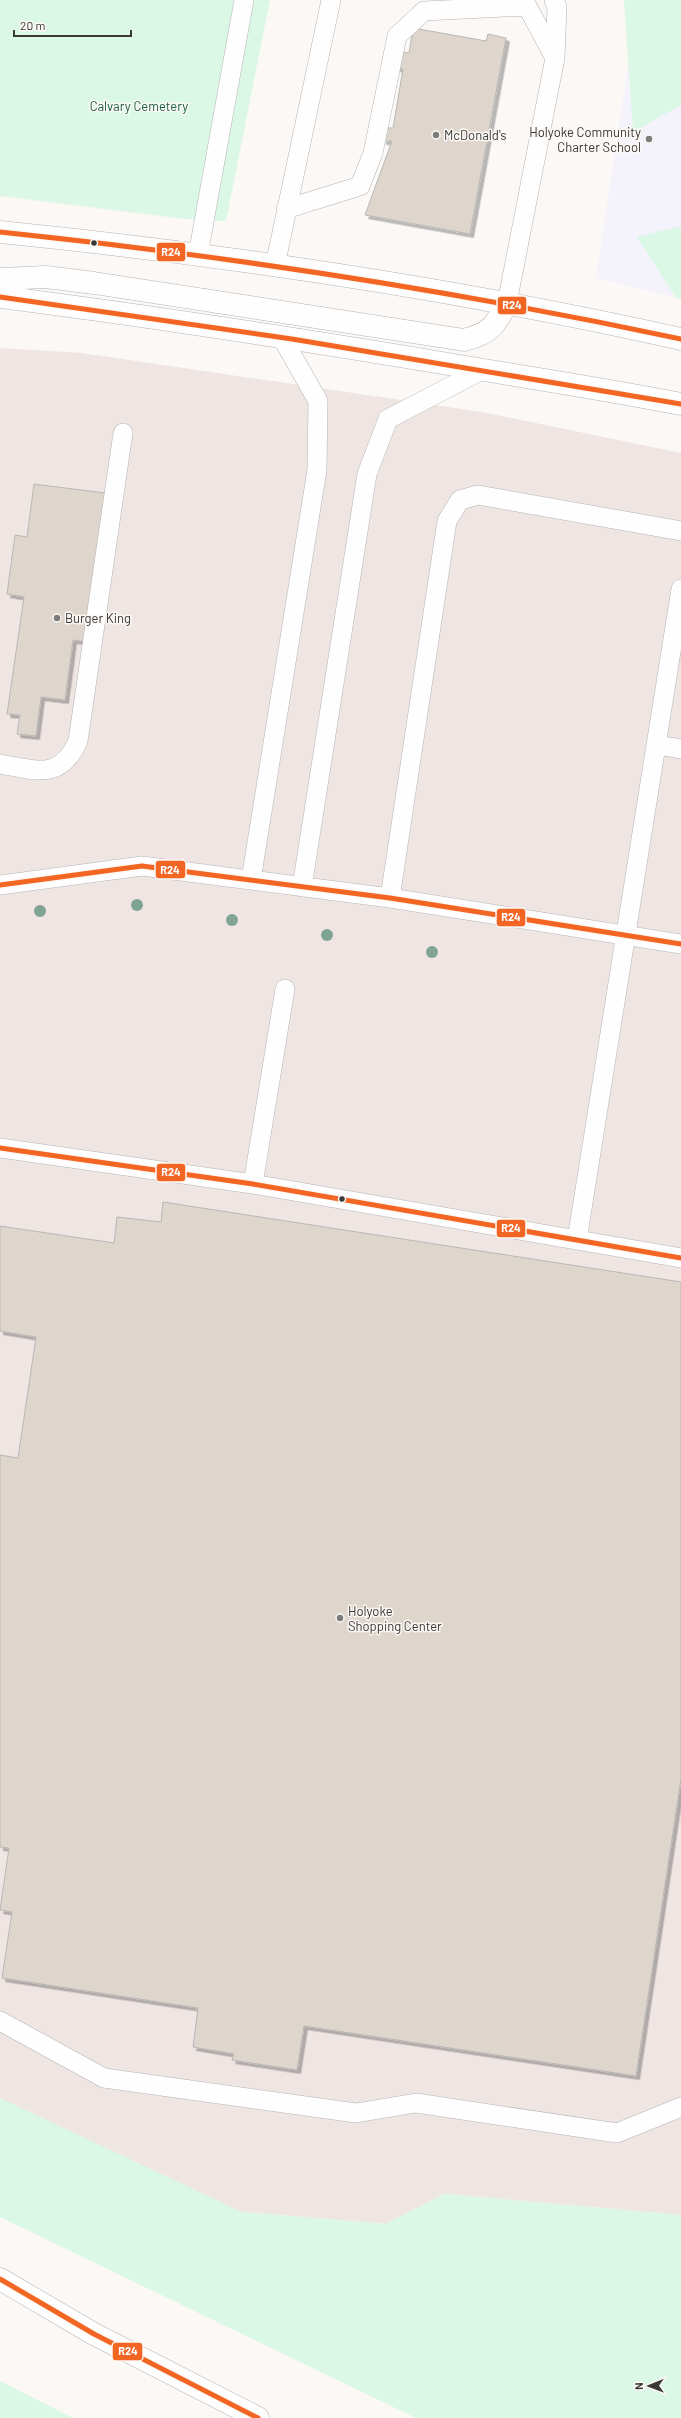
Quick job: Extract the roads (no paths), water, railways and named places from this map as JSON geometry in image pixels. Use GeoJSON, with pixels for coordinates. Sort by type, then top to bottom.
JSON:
{"type":"FeatureCollection","features":[{"type":"Feature","properties":{"kind":"main road"},"geometry":{"type":"LineString","coordinates":[[0,232],[198,255],[275,266],[507,303],[681,339]]}},
{"type":"Feature","properties":{"kind":"main road"},"geometry":{"type":"LineString","coordinates":[[0,279],[46,277],[94,283],[464,340],[484,335],[497,322],[507,303]]}},
{"type":"Feature","properties":{"kind":"main road"},"geometry":{"type":"LineString","coordinates":[[0,297],[151,316],[281,336],[681,404]]}},
{"type":"Feature","properties":{"kind":"main road"},"geometry":{"type":"LineString","coordinates":[[0,2279],[94,2334],[258,2418]]}},
{"type":"Feature","properties":{"kind":"lane"},"geometry":{"type":"LineString","coordinates":[[198,255],[244,0]]}},
{"type":"Feature","properties":{"kind":"lane"},"geometry":{"type":"LineString","coordinates":[[275,266],[331,0]]}},
{"type":"Feature","properties":{"kind":"lane"},"geometry":{"type":"LineString","coordinates":[[507,303],[555,58],[557,7],[554,0]]}},
{"type":"Feature","properties":{"kind":"lane"},"geometry":{"type":"LineString","coordinates":[[286,209],[360,186],[374,153],[397,36],[427,5],[526,3],[555,58]]}},
{"type":"Feature","properties":{"kind":"lane"},"geometry":{"type":"LineString","coordinates":[[251,880],[317,470],[318,401],[281,336]]}},
{"type":"Feature","properties":{"kind":"lane"},"geometry":{"type":"LineString","coordinates":[[302,887],[367,474],[388,419],[482,370]]}},
{"type":"Feature","properties":{"kind":"lane"},"geometry":{"type":"LineString","coordinates":[[0,764],[43,771],[56,769],[73,752],[78,741],[123,433]]}},
{"type":"Feature","properties":{"kind":"lane"},"geometry":{"type":"LineString","coordinates":[[390,898],[447,521],[460,500],[478,495],[681,531]]}},
{"type":"Feature","properties":{"kind":"lane"},"geometry":{"type":"LineString","coordinates":[[577,1240],[681,589]]}},
{"type":"Feature","properties":{"kind":"lane"},"geometry":{"type":"LineString","coordinates":[[657,745],[681,749]]}},
{"type":"Feature","properties":{"kind":"lane"},"geometry":{"type":"LineString","coordinates":[[0,885],[142,866],[390,898],[681,944]]}},
{"type":"Feature","properties":{"kind":"lane"},"geometry":{"type":"LineString","coordinates":[[253,1184],[285,989]]}},
{"type":"Feature","properties":{"kind":"lane"},"geometry":{"type":"LineString","coordinates":[[0,1148],[253,1184],[681,1258]]}},
{"type":"Feature","properties":{"kind":"lane"},"geometry":{"type":"LineString","coordinates":[[0,2021],[104,2078],[356,2113],[416,2103],[617,2133],[681,2107]]}},
{"type":"Feature","properties":{"kind":"place","name":"McDonald's"},"geometry":{"type":"Point","coordinates":[436,135]}},
{"type":"Feature","properties":{"kind":"place","name":"Holyoke Community Charter School"},"geometry":{"type":"Point","coordinates":[649,139]}},
{"type":"Feature","properties":{"kind":"place","name":"Burger King"},"geometry":{"type":"Point","coordinates":[57,618]}},
{"type":"Feature","properties":{"kind":"place","name":"Holyoke Shopping Center"},"geometry":{"type":"Point","coordinates":[340,1618]}},
{"type":"Feature","properties":{"kind":"park label","name":"Calvary Cemetery"},"geometry":{"type":"Point","coordinates":[139,106]}}]}
